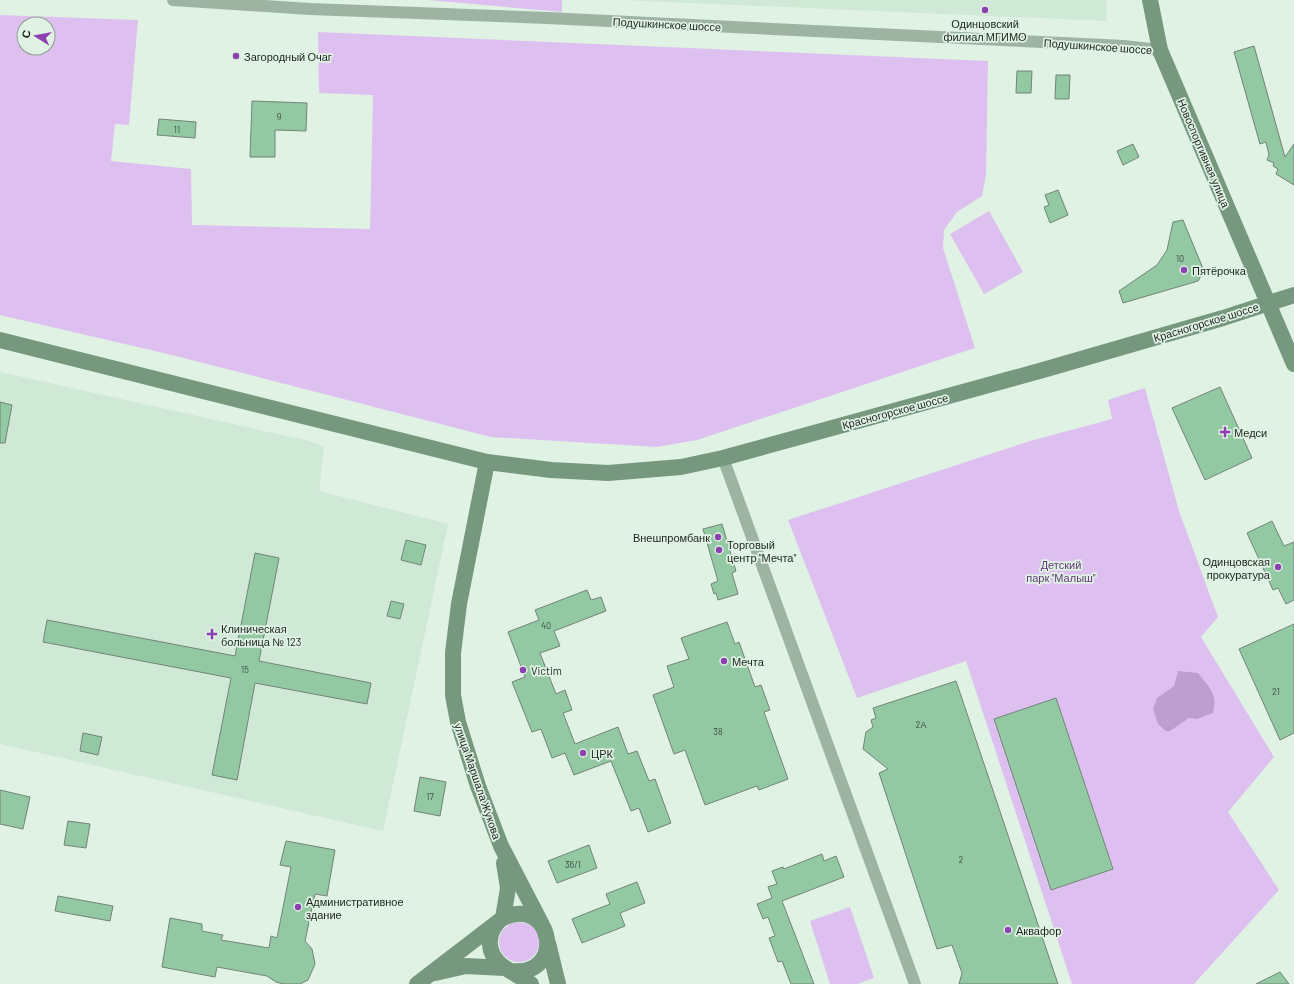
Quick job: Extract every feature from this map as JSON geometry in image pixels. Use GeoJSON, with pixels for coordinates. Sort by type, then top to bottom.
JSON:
{"type":"FeatureCollection","features":[{"type":"Feature","properties":{"kind":"main road","name":"Новоспортивная улица"},"geometry":{"type":"LineString","coordinates":[[1150,0],[1160,50],[1294,364]]}},
{"type":"Feature","properties":{"kind":"main road","name":"Красногорское шоссе"},"geometry":{"type":"LineString","coordinates":[[0,340],[488,462],[551,470],[608,473],[681,467],[723,458],[1051,368],[1223,318],[1294,295]]}},
{"type":"Feature","properties":{"kind":"main road","name":"улица Маршала Жукова"},"geometry":{"type":"LineString","coordinates":[[488,462],[459,604],[453,653],[453,695],[458,722],[478,786],[501,846],[545,932],[558,984]]}},
{"type":"Feature","properties":{"kind":"main road"},"geometry":{"type":"LineString","coordinates":[[501,846],[508,888],[508,900],[502,919],[491,933],[490,949],[498,963],[531,984]]}},
{"type":"Feature","properties":{"kind":"main road"},"geometry":{"type":"LineString","coordinates":[[417,984],[464,947],[502,919],[510,915],[524,914],[537,920],[545,932],[545,956],[540,962],[527,970],[466,966],[431,974]]}},
{"type":"Feature","properties":{"kind":"street","name":"Подушкинское шоссе"},"geometry":{"type":"LineString","coordinates":[[173,0],[310,9],[547,18],[1124,46],[1160,50]]}},
{"type":"Feature","properties":{"kind":"street"},"geometry":{"type":"LineString","coordinates":[[723,458],[915,984]]}},
{"type":"Feature","properties":{"kind":"shaded area","name":"Одинцовский филиал МГИМО"},"geometry":{"type":"Polygon","coordinates":[[[622,0],[1106,0],[1107,21],[622,0]]]}},
{"type":"Feature","properties":{"kind":"shaded area","name":"Клиническая больница № 123"},"geometry":{"type":"Polygon","coordinates":[[[0,372],[305,440],[324,446],[319,491],[448,524],[383,831],[0,744],[0,372]]]}},
{"type":"Feature","properties":{"kind":"shaded area"},"geometry":{"type":"Polygon","coordinates":[[[1178,671],[1198,673],[1212,691],[1214,701],[1213,713],[1197,719],[1189,718],[1170,731],[1166,731],[1158,724],[1153,709],[1157,698],[1174,686],[1178,671]]]}},
{"type":"Feature","properties":{"kind":"green space"},"geometry":{"type":"Polygon","coordinates":[[[428,0],[562,0],[562,12],[428,0]]]}},
{"type":"Feature","properties":{"kind":"green space"},"geometry":{"type":"Polygon","coordinates":[[[0,15],[28,16],[16,16],[16,56],[56,56],[56,17],[138,20],[129,125],[115,124],[111,161],[191,169],[192,225],[370,229],[373,95],[319,93],[318,32],[988,61],[986,175],[982,196],[957,212],[944,230],[943,248],[975,348],[697,440],[657,447],[491,437],[172,355],[0,315],[0,15]]]}},
{"type":"Feature","properties":{"kind":"green space"},"geometry":{"type":"Polygon","coordinates":[[[989,211],[1023,272],[984,294],[950,234],[989,211]]]}},
{"type":"Feature","properties":{"kind":"green space","name":"Детский парк \"Малыш\""},"geometry":{"type":"Polygon","coordinates":[[[1145,388],[1179,511],[1218,617],[1201,637],[1274,757],[1228,812],[1279,890],[1194,984],[1072,984],[966,661],[857,698],[788,520],[1030,441],[1112,419],[1108,400],[1145,388]]]}},
{"type":"Feature","properties":{"kind":"green space"},"geometry":{"type":"Polygon","coordinates":[[[850,907],[874,978],[857,984],[830,984],[810,921],[850,907]]]}},
{"type":"Feature","properties":{"kind":"green space"},"geometry":{"type":"Polygon","coordinates":[[[523,922],[530,925],[536,931],[539,942],[538,950],[530,959],[523,962],[515,962],[508,959],[500,950],[499,938],[502,931],[511,923],[523,922]]]}},
{"type":"Feature","properties":{"kind":"building"},"geometry":{"type":"Polygon","coordinates":[[[1254,46],[1285,157],[1294,144],[1294,185],[1276,174],[1278,169],[1273,166],[1274,163],[1267,160],[1269,155],[1266,142],[1260,144],[1234,52],[1254,46]]]}},
{"type":"Feature","properties":{"kind":"building"},"geometry":{"type":"Polygon","coordinates":[[[1017,71],[1032,71],[1031,93],[1016,93],[1017,71]]]}},
{"type":"Feature","properties":{"kind":"building"},"geometry":{"type":"Polygon","coordinates":[[[1056,75],[1070,75],[1069,99],[1055,99],[1056,75]]]}},
{"type":"Feature","properties":{"kind":"building"},"geometry":{"type":"Polygon","coordinates":[[[252,101],[307,103],[306,131],[275,130],[275,157],[250,157],[252,101]]]}},
{"type":"Feature","properties":{"kind":"building"},"geometry":{"type":"Polygon","coordinates":[[[159,119],[196,122],[195,138],[157,135],[159,119]]]}},
{"type":"Feature","properties":{"kind":"building"},"geometry":{"type":"Polygon","coordinates":[[[1133,144],[1139,157],[1123,165],[1117,151],[1133,144]]]}},
{"type":"Feature","properties":{"kind":"building"},"geometry":{"type":"Polygon","coordinates":[[[1058,190],[1068,215],[1050,223],[1044,207],[1049,205],[1045,195],[1058,190]]]}},
{"type":"Feature","properties":{"kind":"building"},"geometry":{"type":"Polygon","coordinates":[[[1183,220],[1204,271],[1198,281],[1123,303],[1119,291],[1157,265],[1167,250],[1173,222],[1183,220]]]}},
{"type":"Feature","properties":{"kind":"building"},"geometry":{"type":"Polygon","coordinates":[[[1220,387],[1252,458],[1205,480],[1172,408],[1220,387]]]}},
{"type":"Feature","properties":{"kind":"building"},"geometry":{"type":"Polygon","coordinates":[[[0,402],[12,405],[5,443],[0,443],[0,402]]]}},
{"type":"Feature","properties":{"kind":"building","name":"Одинцовская прокуратура"},"geometry":{"type":"Polygon","coordinates":[[[1272,521],[1284,546],[1294,542],[1294,600],[1286,604],[1278,588],[1273,590],[1247,533],[1272,521]]]}},
{"type":"Feature","properties":{"kind":"building","name":"Торговый центр \"Мечта\""},"geometry":{"type":"Polygon","coordinates":[[[722,524],[736,571],[732,573],[738,594],[718,600],[716,593],[714,594],[711,584],[718,581],[703,529],[722,524]]]}},
{"type":"Feature","properties":{"kind":"building"},"geometry":{"type":"Polygon","coordinates":[[[406,540],[426,545],[421,565],[401,560],[406,540]]]}},
{"type":"Feature","properties":{"kind":"building"},"geometry":{"type":"Polygon","coordinates":[[[255,553],[279,558],[259,661],[371,683],[367,704],[255,683],[237,780],[212,775],[231,678],[43,642],[47,620],[235,656],[255,553]]]}},
{"type":"Feature","properties":{"kind":"building"},"geometry":{"type":"Polygon","coordinates":[[[587,590],[591,600],[601,597],[606,611],[554,631],[560,646],[540,653],[556,694],[565,690],[572,710],[563,713],[575,744],[618,727],[628,754],[637,751],[649,781],[655,779],[671,823],[648,832],[639,808],[631,811],[611,761],[574,775],[565,753],[552,758],[541,729],[532,732],[512,682],[525,677],[508,632],[539,620],[535,610],[587,590]]]}},
{"type":"Feature","properties":{"kind":"building"},"geometry":{"type":"Polygon","coordinates":[[[391,601],[404,604],[400,619],[387,616],[391,601]]]}},
{"type":"Feature","properties":{"kind":"building"},"geometry":{"type":"Polygon","coordinates":[[[727,622],[735,644],[739,642],[755,687],[761,685],[770,710],[764,712],[788,779],[759,790],[757,786],[705,805],[685,750],[674,754],[653,695],[674,687],[667,666],[689,659],[681,638],[727,622]]]}},
{"type":"Feature","properties":{"kind":"building"},"geometry":{"type":"Polygon","coordinates":[[[1294,624],[1294,733],[1280,740],[1239,649],[1294,624]]]}},
{"type":"Feature","properties":{"kind":"building"},"geometry":{"type":"Polygon","coordinates":[[[956,681],[1058,984],[959,984],[962,973],[952,945],[937,949],[879,773],[888,769],[863,749],[866,732],[873,727],[871,720],[876,718],[873,708],[956,681]]]}},
{"type":"Feature","properties":{"kind":"building"},"geometry":{"type":"Polygon","coordinates":[[[1056,698],[1113,869],[1051,890],[994,719],[1056,698]]]}},
{"type":"Feature","properties":{"kind":"building"},"geometry":{"type":"Polygon","coordinates":[[[83,733],[102,737],[98,755],[80,751],[83,733]]]}},
{"type":"Feature","properties":{"kind":"building"},"geometry":{"type":"Polygon","coordinates":[[[420,777],[446,782],[440,816],[414,811],[420,777]]]}},
{"type":"Feature","properties":{"kind":"building"},"geometry":{"type":"Polygon","coordinates":[[[0,790],[30,797],[23,829],[0,824],[0,790]]]}},
{"type":"Feature","properties":{"kind":"building"},"geometry":{"type":"Polygon","coordinates":[[[68,821],[90,824],[86,848],[64,845],[68,821]]]}},
{"type":"Feature","properties":{"kind":"building","name":"Административное здание"},"geometry":{"type":"Polygon","coordinates":[[[286,841],[335,850],[327,896],[315,894],[305,941],[312,949],[315,964],[308,980],[300,984],[283,984],[276,982],[267,976],[217,967],[215,977],[162,967],[170,918],[202,924],[202,931],[223,935],[221,940],[269,948],[271,936],[277,938],[291,867],[280,865],[286,841]]]}},
{"type":"Feature","properties":{"kind":"building"},"geometry":{"type":"Polygon","coordinates":[[[589,845],[597,868],[557,883],[548,861],[589,845]]]}},
{"type":"Feature","properties":{"kind":"building"},"geometry":{"type":"Polygon","coordinates":[[[822,854],[824,861],[836,856],[844,877],[782,901],[814,984],[791,984],[782,961],[778,962],[769,938],[775,936],[768,917],[763,919],[757,904],[772,898],[768,887],[777,884],[772,871],[783,867],[784,869],[822,854]]]}},
{"type":"Feature","properties":{"kind":"building"},"geometry":{"type":"Polygon","coordinates":[[[637,882],[645,903],[620,913],[625,926],[582,943],[572,919],[610,904],[606,894],[637,882]]]}},
{"type":"Feature","properties":{"kind":"building"},"geometry":{"type":"Polygon","coordinates":[[[58,896],[113,906],[110,921],[55,911],[58,896]]]}},
{"type":"Feature","properties":{"kind":"building"},"geometry":{"type":"Polygon","coordinates":[[[1280,972],[1289,984],[1256,984],[1280,972]]]}},
{"type":"Feature","properties":{"kind":"place","name":"Одинцовский филиал МГИМО"},"geometry":{"type":"Point","coordinates":[985,10]}},
{"type":"Feature","properties":{"kind":"place","name":"Загородный Очаг"},"geometry":{"type":"Point","coordinates":[236,56]}},
{"type":"Feature","properties":{"kind":"place","name":"Пятёрочка"},"geometry":{"type":"Point","coordinates":[1184,270]}},
{"type":"Feature","properties":{"kind":"place","name":"Медси"},"geometry":{"type":"Point","coordinates":[1225,432]}},
{"type":"Feature","properties":{"kind":"place","name":"Внешпромбанк"},"geometry":{"type":"Point","coordinates":[718,537]}},
{"type":"Feature","properties":{"kind":"place","name":"Торговый центр \"Мечта\""},"geometry":{"type":"Point","coordinates":[719,550]}},
{"type":"Feature","properties":{"kind":"place","name":"Одинцовская прокуратура"},"geometry":{"type":"Point","coordinates":[1278,567]}},
{"type":"Feature","properties":{"kind":"place","name":"Клиническая больница № 123"},"geometry":{"type":"Point","coordinates":[212,634]}},
{"type":"Feature","properties":{"kind":"place","name":"Мечта"},"geometry":{"type":"Point","coordinates":[724,661]}},
{"type":"Feature","properties":{"kind":"place","name":"Victim"},"geometry":{"type":"Point","coordinates":[523,670]}},
{"type":"Feature","properties":{"kind":"place","name":"ЦРК"},"geometry":{"type":"Point","coordinates":[583,753]}},
{"type":"Feature","properties":{"kind":"place","name":"Административное здание"},"geometry":{"type":"Point","coordinates":[298,907]}},
{"type":"Feature","properties":{"kind":"place","name":"Аквафор"},"geometry":{"type":"Point","coordinates":[1008,930]}}]}
